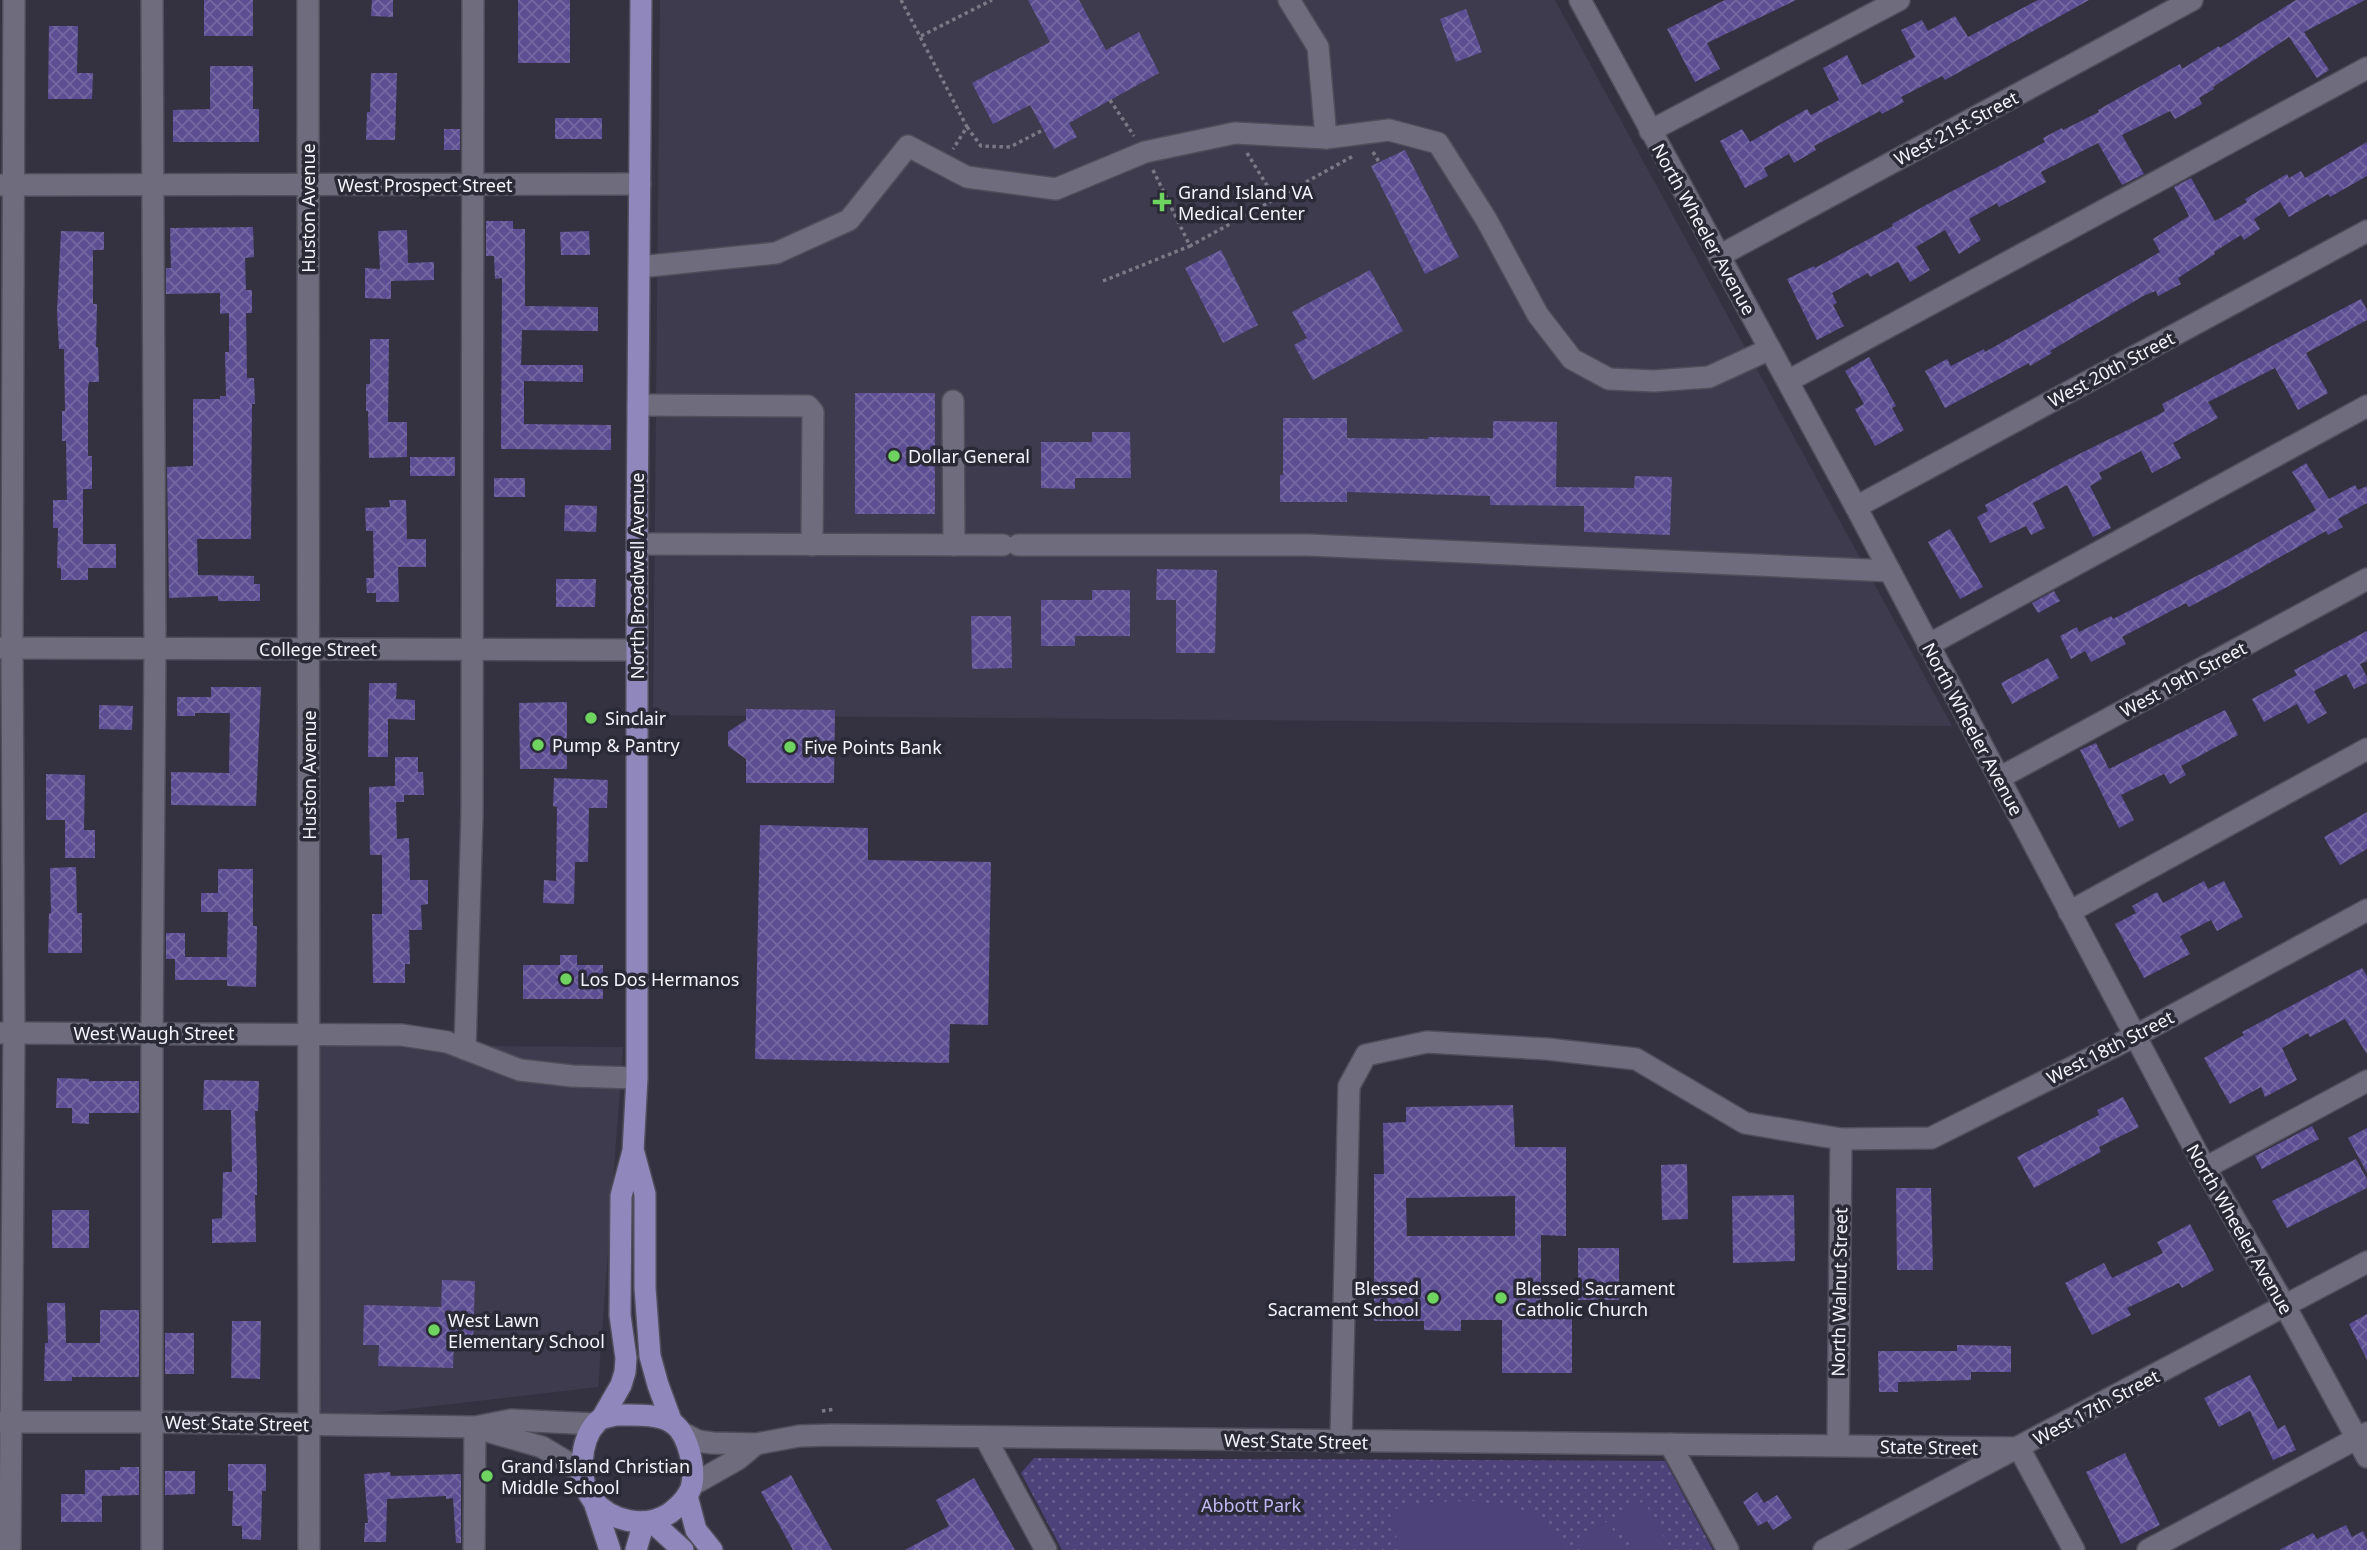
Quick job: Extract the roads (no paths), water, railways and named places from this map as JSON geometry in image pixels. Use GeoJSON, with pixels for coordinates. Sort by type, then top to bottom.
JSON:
{"type":"FeatureCollection","features":[{"type":"Feature","properties":{"kind":"main road","name":"North Broadwell Avenue"},"geometry":{"type":"LineString","coordinates":[[599,1421],[621,1385],[625,1372],[626,1358],[620,1315],[621,1196],[633,1151],[637,1078],[641,0]]}},
{"type":"Feature","properties":{"kind":"main road","name":"North Broadwell Avenue"},"geometry":{"type":"LineString","coordinates":[[633,1151],[645,1194],[645,1288],[650,1356],[658,1385],[677,1427]]}},
{"type":"Feature","properties":{"kind":"main road"},"geometry":{"type":"LineString","coordinates":[[610,1550],[583,1476],[586,1443],[599,1421],[616,1415],[637,1415],[677,1427],[688,1450],[696,1530],[712,1550]]}},
{"type":"Feature","properties":{"kind":"main road"},"geometry":{"type":"LineString","coordinates":[[593,1499],[614,1516],[628,1521],[647,1522],[673,1510],[690,1491]]}},
{"type":"Feature","properties":{"kind":"main road"},"geometry":{"type":"LineString","coordinates":[[636,1550],[647,1522]]}},
{"type":"Feature","properties":{"kind":"main road"},"geometry":{"type":"LineString","coordinates":[[647,1522],[682,1550]]}},
{"type":"Feature","properties":{"kind":"street"},"geometry":{"type":"LineString","coordinates":[[10,1550],[6,1422],[7,185],[14,0]]}},
{"type":"Feature","properties":{"kind":"street"},"geometry":{"type":"LineString","coordinates":[[152,0],[155,648],[152,1550]]}},
{"type":"Feature","properties":{"kind":"street","name":"Huston Avenue"},"geometry":{"type":"LineString","coordinates":[[308,0],[309,1550]]}},
{"type":"Feature","properties":{"kind":"street"},"geometry":{"type":"LineString","coordinates":[[465,1049],[472,815],[473,0]]}},
{"type":"Feature","properties":{"kind":"street"},"geometry":{"type":"LineString","coordinates":[[1289,0],[1318,47],[1326,138]]}},
{"type":"Feature","properties":{"kind":"street"},"geometry":{"type":"LineString","coordinates":[[1650,131],[1899,0]]}},
{"type":"Feature","properties":{"kind":"street","name":"West 21st Street"},"geometry":{"type":"LineString","coordinates":[[1719,256],[2192,0]]}},
{"type":"Feature","properties":{"kind":"street","name":"North Wheeler Avenue"},"geometry":{"type":"LineString","coordinates":[[1589,3],[1650,131],[1856,507],[2205,1168],[2364,1443]]}},
{"type":"Feature","properties":{"kind":"street"},"geometry":{"type":"LineString","coordinates":[[1788,381],[2367,68]]}},
{"type":"Feature","properties":{"kind":"street"},"geometry":{"type":"LineString","coordinates":[[639,267],[776,253],[849,220],[908,146],[967,177],[1056,189],[1145,152],[1235,133],[1326,138],[1390,130],[1438,143],[1486,219],[1538,315],[1572,359],[1609,379],[1654,381],[1709,377],[1770,349]]}},
{"type":"Feature","properties":{"kind":"street","name":"West Prospect Street"},"geometry":{"type":"LineString","coordinates":[[7,185],[640,184]]}},
{"type":"Feature","properties":{"kind":"street","name":"West 20th Street"},"geometry":{"type":"LineString","coordinates":[[1856,507],[2367,231]]}},
{"type":"Feature","properties":{"kind":"street"},"geometry":{"type":"LineString","coordinates":[[953,401],[954,545]]}},
{"type":"Feature","properties":{"kind":"street"},"geometry":{"type":"LineString","coordinates":[[638,405],[808,406],[813,412],[812,545]]}},
{"type":"Feature","properties":{"kind":"street"},"geometry":{"type":"LineString","coordinates":[[1928,645],[2367,406]]}},
{"type":"Feature","properties":{"kind":"street"},"geometry":{"type":"LineString","coordinates":[[637,544],[1308,545],[1889,571]]}},
{"type":"Feature","properties":{"kind":"street","name":"West 19th Street"},"geometry":{"type":"LineString","coordinates":[[1999,778],[2367,579]]}},
{"type":"Feature","properties":{"kind":"street","name":"College Street"},"geometry":{"type":"LineString","coordinates":[[6,648],[637,650]]}},
{"type":"Feature","properties":{"kind":"street"},"geometry":{"type":"LineString","coordinates":[[2069,912],[2367,750]]}},
{"type":"Feature","properties":{"kind":"street","name":"West 18th Street"},"geometry":{"type":"LineString","coordinates":[[1340,1442],[1349,1086],[1366,1055],[1427,1042],[1548,1049],[1636,1059],[1745,1123],[1841,1139],[1931,1138],[2135,1036],[2367,910]]}},
{"type":"Feature","properties":{"kind":"street","name":"West Waugh Street"},"geometry":{"type":"LineString","coordinates":[[7,1033],[424,1037],[447,1042],[499,1063],[540,1074],[637,1078]]}},
{"type":"Feature","properties":{"kind":"street"},"geometry":{"type":"LineString","coordinates":[[2205,1168],[2367,1081]]}},
{"type":"Feature","properties":{"kind":"street","name":"North Walnut Street"},"geometry":{"type":"LineString","coordinates":[[1838,1445],[1841,1139]]}},
{"type":"Feature","properties":{"kind":"street","name":"West 17th Street"},"geometry":{"type":"LineString","coordinates":[[1824,1550],[2367,1262]]}},
{"type":"Feature","properties":{"kind":"street","name":"West State Street"},"geometry":{"type":"LineString","coordinates":[[6,1422],[475,1427],[511,1420],[599,1421]]}},
{"type":"Feature","properties":{"kind":"street"},"geometry":{"type":"LineString","coordinates":[[474,1550],[475,1427]]}},
{"type":"Feature","properties":{"kind":"street","name":"West State Street"},"geometry":{"type":"LineString","coordinates":[[475,1427],[542,1447],[567,1462],[583,1476]]}},
{"type":"Feature","properties":{"kind":"street","name":"West State Street"},"geometry":{"type":"LineString","coordinates":[[677,1427],[698,1441],[756,1444],[773,1439],[810,1435],[1838,1445]]}},
{"type":"Feature","properties":{"kind":"street"},"geometry":{"type":"LineString","coordinates":[[985,1437],[1046,1550]]}},
{"type":"Feature","properties":{"kind":"street"},"geometry":{"type":"LineString","coordinates":[[2148,1550],[2364,1443]]}},
{"type":"Feature","properties":{"kind":"street","name":"West State Street"},"geometry":{"type":"LineString","coordinates":[[690,1491],[756,1444]]}},
{"type":"Feature","properties":{"kind":"street"},"geometry":{"type":"LineString","coordinates":[[1671,1444],[1728,1550]]}},
{"type":"Feature","properties":{"kind":"street","name":"State Street"},"geometry":{"type":"LineString","coordinates":[[1838,1445],[2019,1448]]}},
{"type":"Feature","properties":{"kind":"street"},"geometry":{"type":"LineString","coordinates":[[2019,1448],[2074,1550]]}},
{"type":"Feature","properties":{"kind":"place","name":"Grand Island VA Medical Center"},"geometry":{"type":"Point","coordinates":[1162,202]}},
{"type":"Feature","properties":{"kind":"place","name":"Dollar General"},"geometry":{"type":"Point","coordinates":[894,456]}},
{"type":"Feature","properties":{"kind":"place","name":"Sinclair"},"geometry":{"type":"Point","coordinates":[591,718]}},
{"type":"Feature","properties":{"kind":"place","name":"Pump & Pantry"},"geometry":{"type":"Point","coordinates":[538,745]}},
{"type":"Feature","properties":{"kind":"place","name":"Five Points Bank"},"geometry":{"type":"Point","coordinates":[790,747]}},
{"type":"Feature","properties":{"kind":"place","name":"Los Dos Hermanos"},"geometry":{"type":"Point","coordinates":[566,979]}},
{"type":"Feature","properties":{"kind":"place","name":"Blessed Sacrament School"},"geometry":{"type":"Point","coordinates":[1433,1298]}},
{"type":"Feature","properties":{"kind":"place","name":"Blessed Sacrament Catholic Church"},"geometry":{"type":"Point","coordinates":[1501,1298]}},
{"type":"Feature","properties":{"kind":"place","name":"West Lawn Elementary School"},"geometry":{"type":"Point","coordinates":[434,1330]}},
{"type":"Feature","properties":{"kind":"place","name":"Grand Island Christian Middle School"},"geometry":{"type":"Point","coordinates":[487,1476]}},
{"type":"Feature","properties":{"kind":"park label","name":"Abbott Park"},"geometry":{"type":"Point","coordinates":[1251,1505]}}]}
